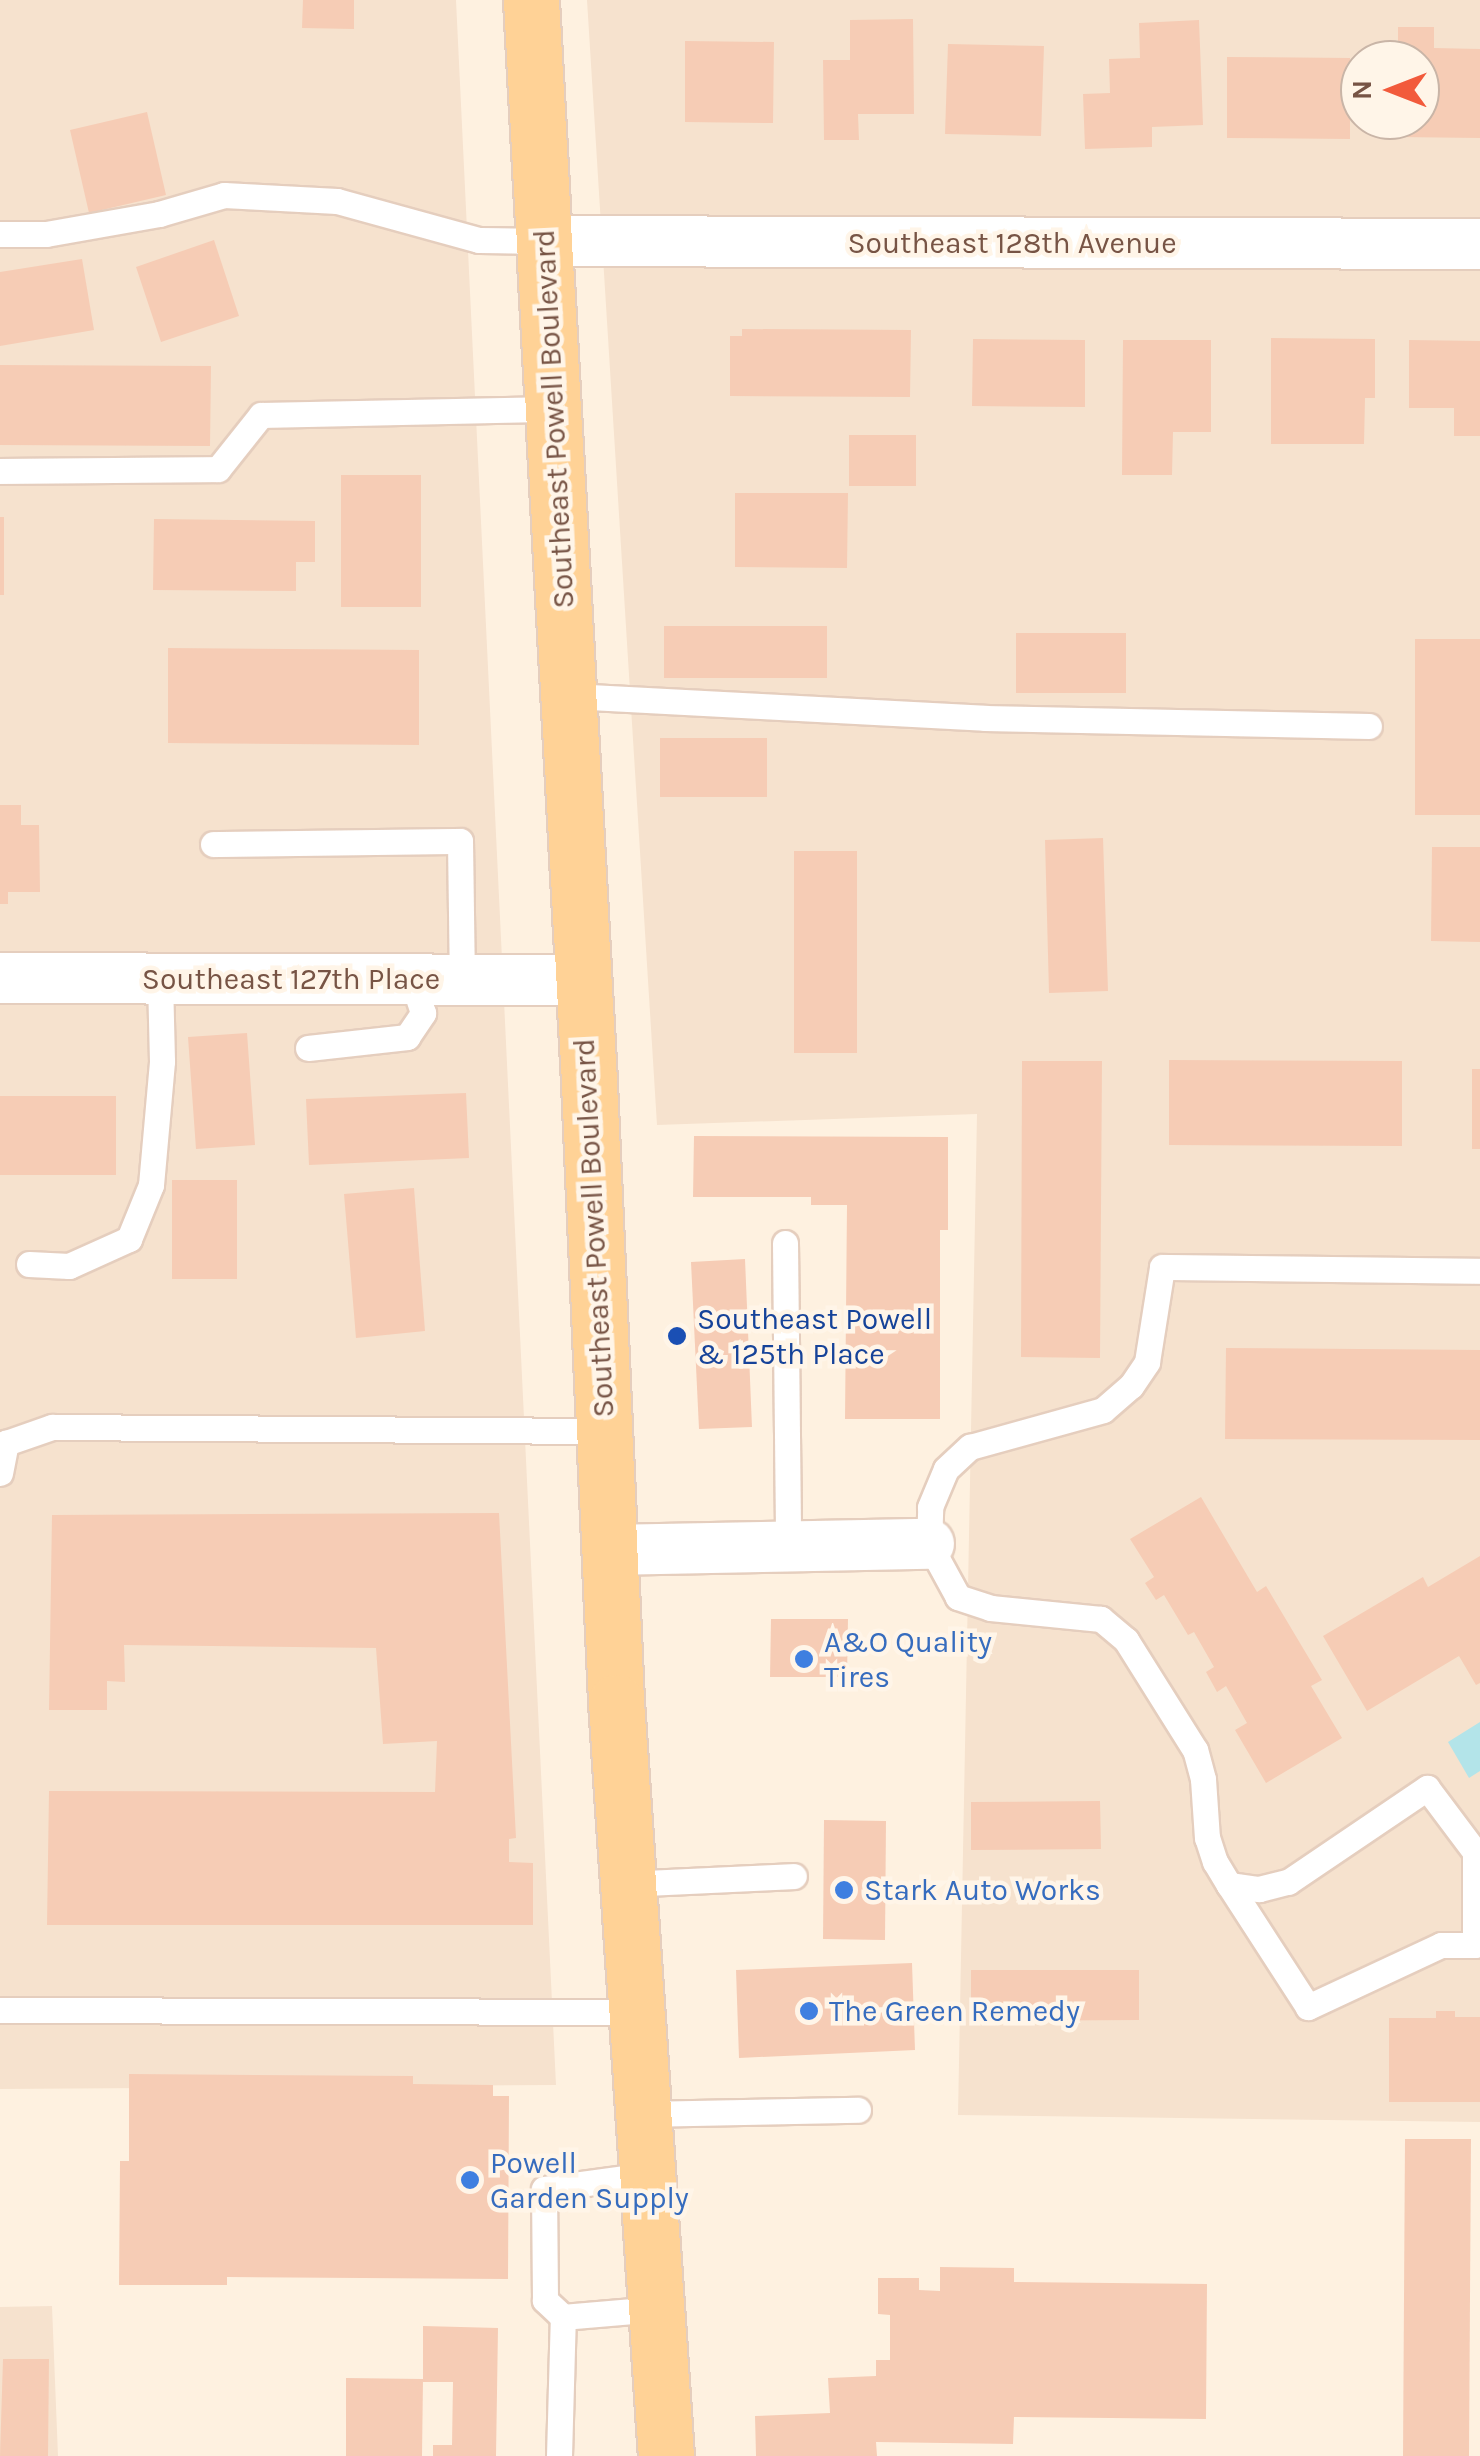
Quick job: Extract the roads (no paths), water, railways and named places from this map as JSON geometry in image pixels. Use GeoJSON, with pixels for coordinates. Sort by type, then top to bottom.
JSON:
{"type":"FeatureCollection","features":[{"type":"Feature","properties":{"kind":"main road","name":"Southeast Powell Boulevard"},"geometry":{"type":"LineString","coordinates":[[530,0],[570,696],[626,1884],[666,2456]]}},
{"type":"Feature","properties":{"kind":"street","name":"Southeast 128th Avenue"},"geometry":{"type":"LineString","coordinates":[[544,242],[1480,244]]}},
{"type":"Feature","properties":{"kind":"street","name":"Southeast 127th Place"},"geometry":{"type":"LineString","coordinates":[[0,978],[582,980]]}},
{"type":"Feature","properties":{"kind":"street"},"geometry":{"type":"LineString","coordinates":[[608,1550],[929,1544]]}},
{"type":"Feature","properties":{"kind":"lane"},"geometry":{"type":"LineString","coordinates":[[0,234],[65,231],[160,214],[224,195],[337,201],[478,240],[544,242]]}},
{"type":"Feature","properties":{"kind":"lane"},"geometry":{"type":"LineString","coordinates":[[0,471],[218,469],[261,415],[553,409]]}},
{"type":"Feature","properties":{"kind":"lane"},"geometry":{"type":"LineString","coordinates":[[570,696],[985,718],[1369,726]]}},
{"type":"Feature","properties":{"kind":"lane"},"geometry":{"type":"LineString","coordinates":[[213,844],[460,841],[462,979]]}},
{"type":"Feature","properties":{"kind":"lane"},"geometry":{"type":"LineString","coordinates":[[29,1264],[69,1266],[129,1239],[150,1185],[162,1061],[160,978]]}},
{"type":"Feature","properties":{"kind":"lane"},"geometry":{"type":"LineString","coordinates":[[308,1048],[407,1037],[423,1013],[412,979]]}},
{"type":"Feature","properties":{"kind":"lane"},"geometry":{"type":"LineString","coordinates":[[786,1243],[788,1546]]}},
{"type":"Feature","properties":{"kind":"lane"},"geometry":{"type":"LineString","coordinates":[[1230,1885],[1259,1889],[1288,1882],[1427,1788],[1475,1852],[1475,1944],[1441,1944],[1308,2007],[1230,1885],[1207,1838],[1203,1779],[1196,1750],[1126,1640],[1101,1619],[991,1608],[958,1597],[929,1544],[930,1506],[946,1469],[970,1447],[1103,1410],[1131,1386],[1147,1362],[1162,1268],[1480,1271]]}},
{"type":"Feature","properties":{"kind":"lane"},"geometry":{"type":"LineString","coordinates":[[0,1473],[6,1443],[52,1427],[604,1431]]}},
{"type":"Feature","properties":{"kind":"lane"},"geometry":{"type":"LineString","coordinates":[[626,1884],[794,1876]]}},
{"type":"Feature","properties":{"kind":"lane"},"geometry":{"type":"LineString","coordinates":[[0,2010],[635,2012]]}},
{"type":"Feature","properties":{"kind":"lane"},"geometry":{"type":"LineString","coordinates":[[641,2114],[858,2110]]}},
{"type":"Feature","properties":{"kind":"lane"},"geometry":{"type":"LineString","coordinates":[[646,2174],[544,2189],[545,2300],[563,2317],[656,2309]]}},
{"type":"Feature","properties":{"kind":"lane"},"geometry":{"type":"LineString","coordinates":[[558,2456],[563,2317]]}},
{"type":"Feature","properties":{"kind":"water"},"geometry":{"type":"Polygon","coordinates":[[[1480,1722],[1480,1771],[1469,1778],[1448,1742],[1480,1722]]]}},
{"type":"Feature","properties":{"kind":"place","name":"Southeast Powell & 125th Place"},"geometry":{"type":"Point","coordinates":[677,1336]}},
{"type":"Feature","properties":{"kind":"place","name":"A&O Quality Tires"},"geometry":{"type":"Point","coordinates":[804,1659]}},
{"type":"Feature","properties":{"kind":"place","name":"Stark Auto Works"},"geometry":{"type":"Point","coordinates":[844,1890]}},
{"type":"Feature","properties":{"kind":"place","name":"The Green Remedy"},"geometry":{"type":"Point","coordinates":[809,2011]}},
{"type":"Feature","properties":{"kind":"place","name":"Powell Garden Supply"},"geometry":{"type":"Point","coordinates":[470,2180]}}]}
